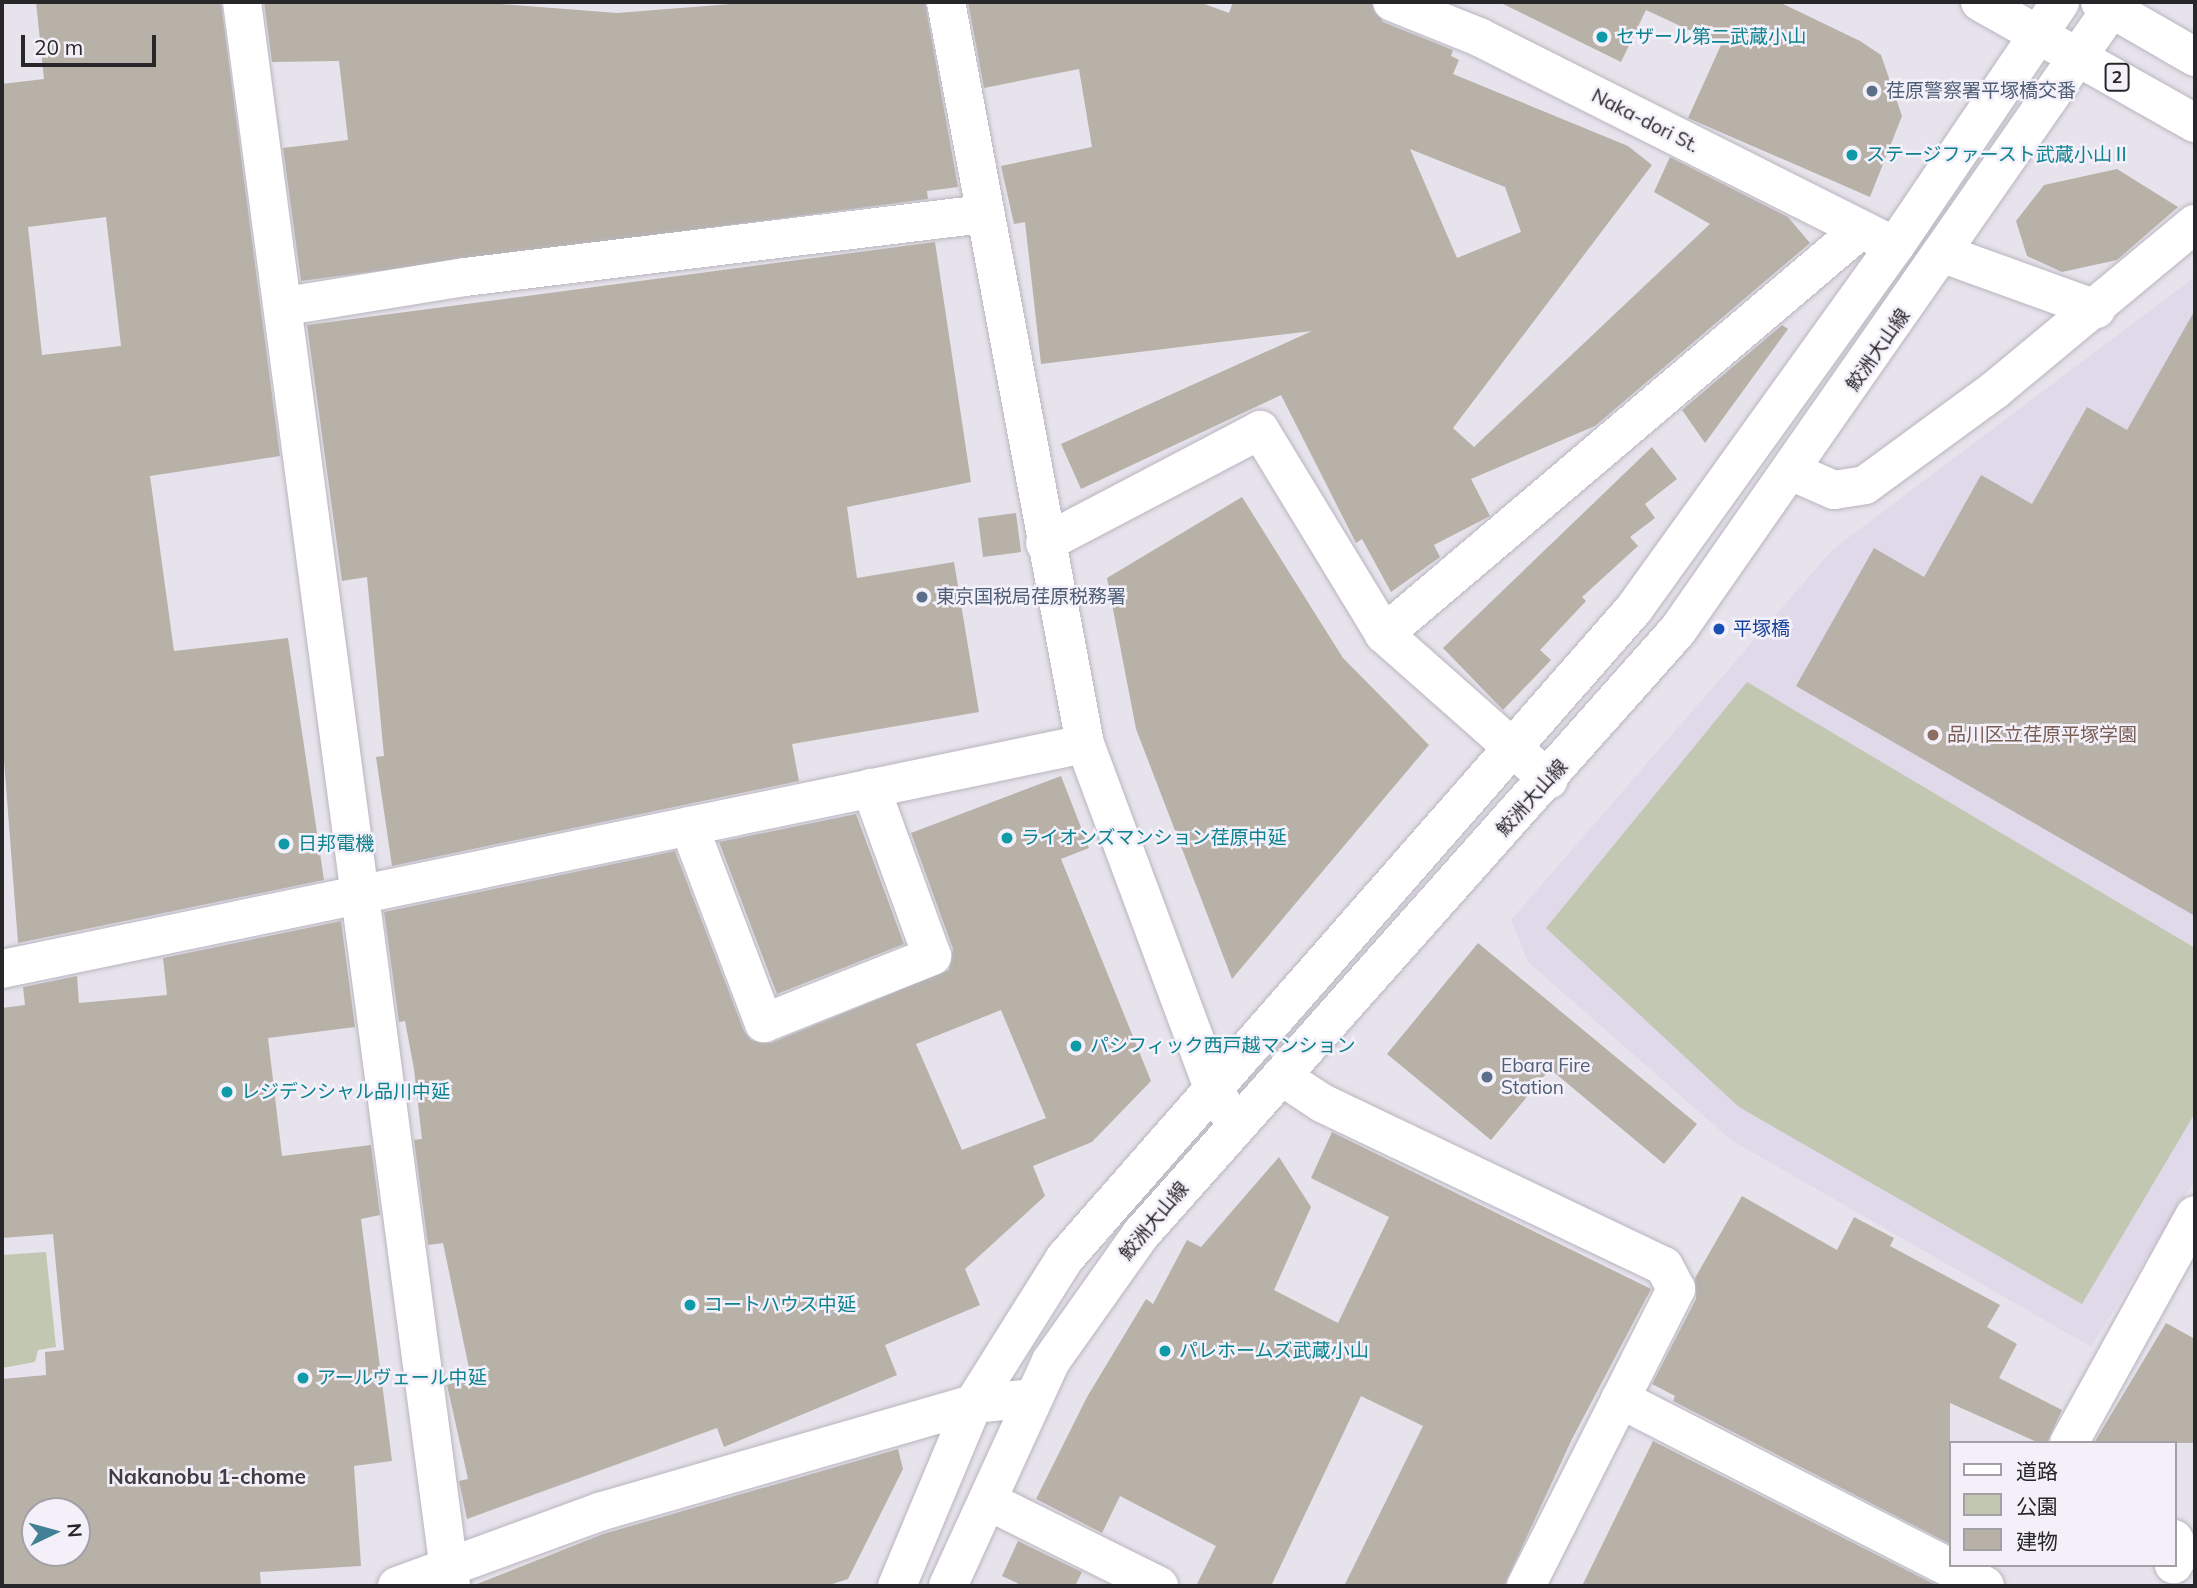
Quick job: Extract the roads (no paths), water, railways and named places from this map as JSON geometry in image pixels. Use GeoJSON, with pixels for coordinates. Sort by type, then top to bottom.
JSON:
{"type":"FeatureCollection","features":[{"type":"Feature","properties":{"kind":"street"},"geometry":{"type":"LineString","coordinates":[[242,2],[286,306],[359,896],[450,1578]]}},
{"type":"Feature","properties":{"kind":"street"},"geometry":{"type":"LineString","coordinates":[[946,2],[983,214],[1085,744],[1213,1089],[1237,1126]]}},
{"type":"Feature","properties":{"kind":"street","name":"Naka-dori St."},"geometry":{"type":"LineString","coordinates":[[1392,2],[1479,37],[1895,246]]}},
{"type":"Feature","properties":{"kind":"street","name":"2"},"geometry":{"type":"LineString","coordinates":[[1980,2],[2050,17],[2081,57],[2195,122]]}},
{"type":"Feature","properties":{"kind":"street"},"geometry":{"type":"LineString","coordinates":[[2109,4],[2195,57]]}},
{"type":"Feature","properties":{"kind":"street","name":"鮫洲大山線"},"geometry":{"type":"LineString","coordinates":[[948,1586],[1051,1361],[1141,1234],[1549,780],[1687,620],[2081,57],[2109,4]]}},
{"type":"Feature","properties":{"kind":"street"},"geometry":{"type":"LineString","coordinates":[[897,1586],[973,1404],[1065,1258],[1516,749],[1634,609],[1895,246],[2050,17]]}},
{"type":"Feature","properties":{"kind":"street"},"geometry":{"type":"LineString","coordinates":[[286,306],[465,277],[983,214]]}},
{"type":"Feature","properties":{"kind":"street"},"geometry":{"type":"LineString","coordinates":[[1793,472],[1834,490],[1865,485],[2096,309],[2195,224]]}},
{"type":"Feature","properties":{"kind":"street"},"geometry":{"type":"LineString","coordinates":[[1384,634],[1860,230]]}},
{"type":"Feature","properties":{"kind":"street"},"geometry":{"type":"LineString","coordinates":[[1944,254],[2096,309]]}},
{"type":"Feature","properties":{"kind":"street"},"geometry":{"type":"LineString","coordinates":[[1045,543],[1260,430],[1384,634],[1549,780]]}},
{"type":"Feature","properties":{"kind":"street"},"geometry":{"type":"LineString","coordinates":[[2,969],[1085,744]]}},
{"type":"Feature","properties":{"kind":"street"},"geometry":{"type":"LineString","coordinates":[[689,826],[764,1023],[932,956],[871,788]]}},
{"type":"Feature","properties":{"kind":"street"},"geometry":{"type":"LineString","coordinates":[[1281,1076],[1322,1103],[1664,1266],[1676,1289],[1526,1586]]}},
{"type":"Feature","properties":{"kind":"street"},"geometry":{"type":"LineString","coordinates":[[2070,1441],[2195,1215]]}},
{"type":"Feature","properties":{"kind":"street"},"geometry":{"type":"LineString","coordinates":[[397,1586],[450,1578],[599,1512],[973,1404],[1033,1398]]}},
{"type":"Feature","properties":{"kind":"street"},"geometry":{"type":"LineString","coordinates":[[1620,1399],[1985,1586]]}},
{"type":"Feature","properties":{"kind":"street"},"geometry":{"type":"LineString","coordinates":[[988,1501],[1159,1586]]}},
{"type":"Feature","properties":{"kind":"street"},"geometry":{"type":"LineString","coordinates":[[2163,1586],[2173,1567]]}},
{"type":"Feature","properties":{"kind":"place","name":"セザール第二武蔵小山"},"geometry":{"type":"Point","coordinates":[1602,37]}},
{"type":"Feature","properties":{"kind":"place","name":"荏原警察署平塚橋交番"},"geometry":{"type":"Point","coordinates":[1872,91]}},
{"type":"Feature","properties":{"kind":"place","name":"ステージファースト武蔵小山Ⅱ"},"geometry":{"type":"Point","coordinates":[1852,155]}},
{"type":"Feature","properties":{"kind":"place","name":"東京国税局荏原税務署"},"geometry":{"type":"Point","coordinates":[922,597]}},
{"type":"Feature","properties":{"kind":"place","name":"平塚橋"},"geometry":{"type":"Point","coordinates":[1719,629]}},
{"type":"Feature","properties":{"kind":"place","name":"品川区立荏原平塚学園"},"geometry":{"type":"Point","coordinates":[1933,735]}},
{"type":"Feature","properties":{"kind":"place","name":"ライオンズマンション荏原中延"},"geometry":{"type":"Point","coordinates":[1007,838]}},
{"type":"Feature","properties":{"kind":"place","name":"日邦電機"},"geometry":{"type":"Point","coordinates":[284,844]}},
{"type":"Feature","properties":{"kind":"place","name":"パシフィック西戸越マンション"},"geometry":{"type":"Point","coordinates":[1076,1046]}},
{"type":"Feature","properties":{"kind":"place","name":"Ebara Fire Station"},"geometry":{"type":"Point","coordinates":[1487,1077]}},
{"type":"Feature","properties":{"kind":"place","name":"レジデンシャル品川中延"},"geometry":{"type":"Point","coordinates":[227,1092]}},
{"type":"Feature","properties":{"kind":"place","name":"コートハウス中延"},"geometry":{"type":"Point","coordinates":[690,1305]}},
{"type":"Feature","properties":{"kind":"place","name":"パレホームズ武蔵小山"},"geometry":{"type":"Point","coordinates":[1165,1351]}},
{"type":"Feature","properties":{"kind":"place","name":"アールヴェール中延"},"geometry":{"type":"Point","coordinates":[303,1378]}},
{"type":"Feature","properties":{"kind":"district","name":"Nakanobu 1-chome"},"geometry":{"type":"Point","coordinates":[207,1476]}}]}
